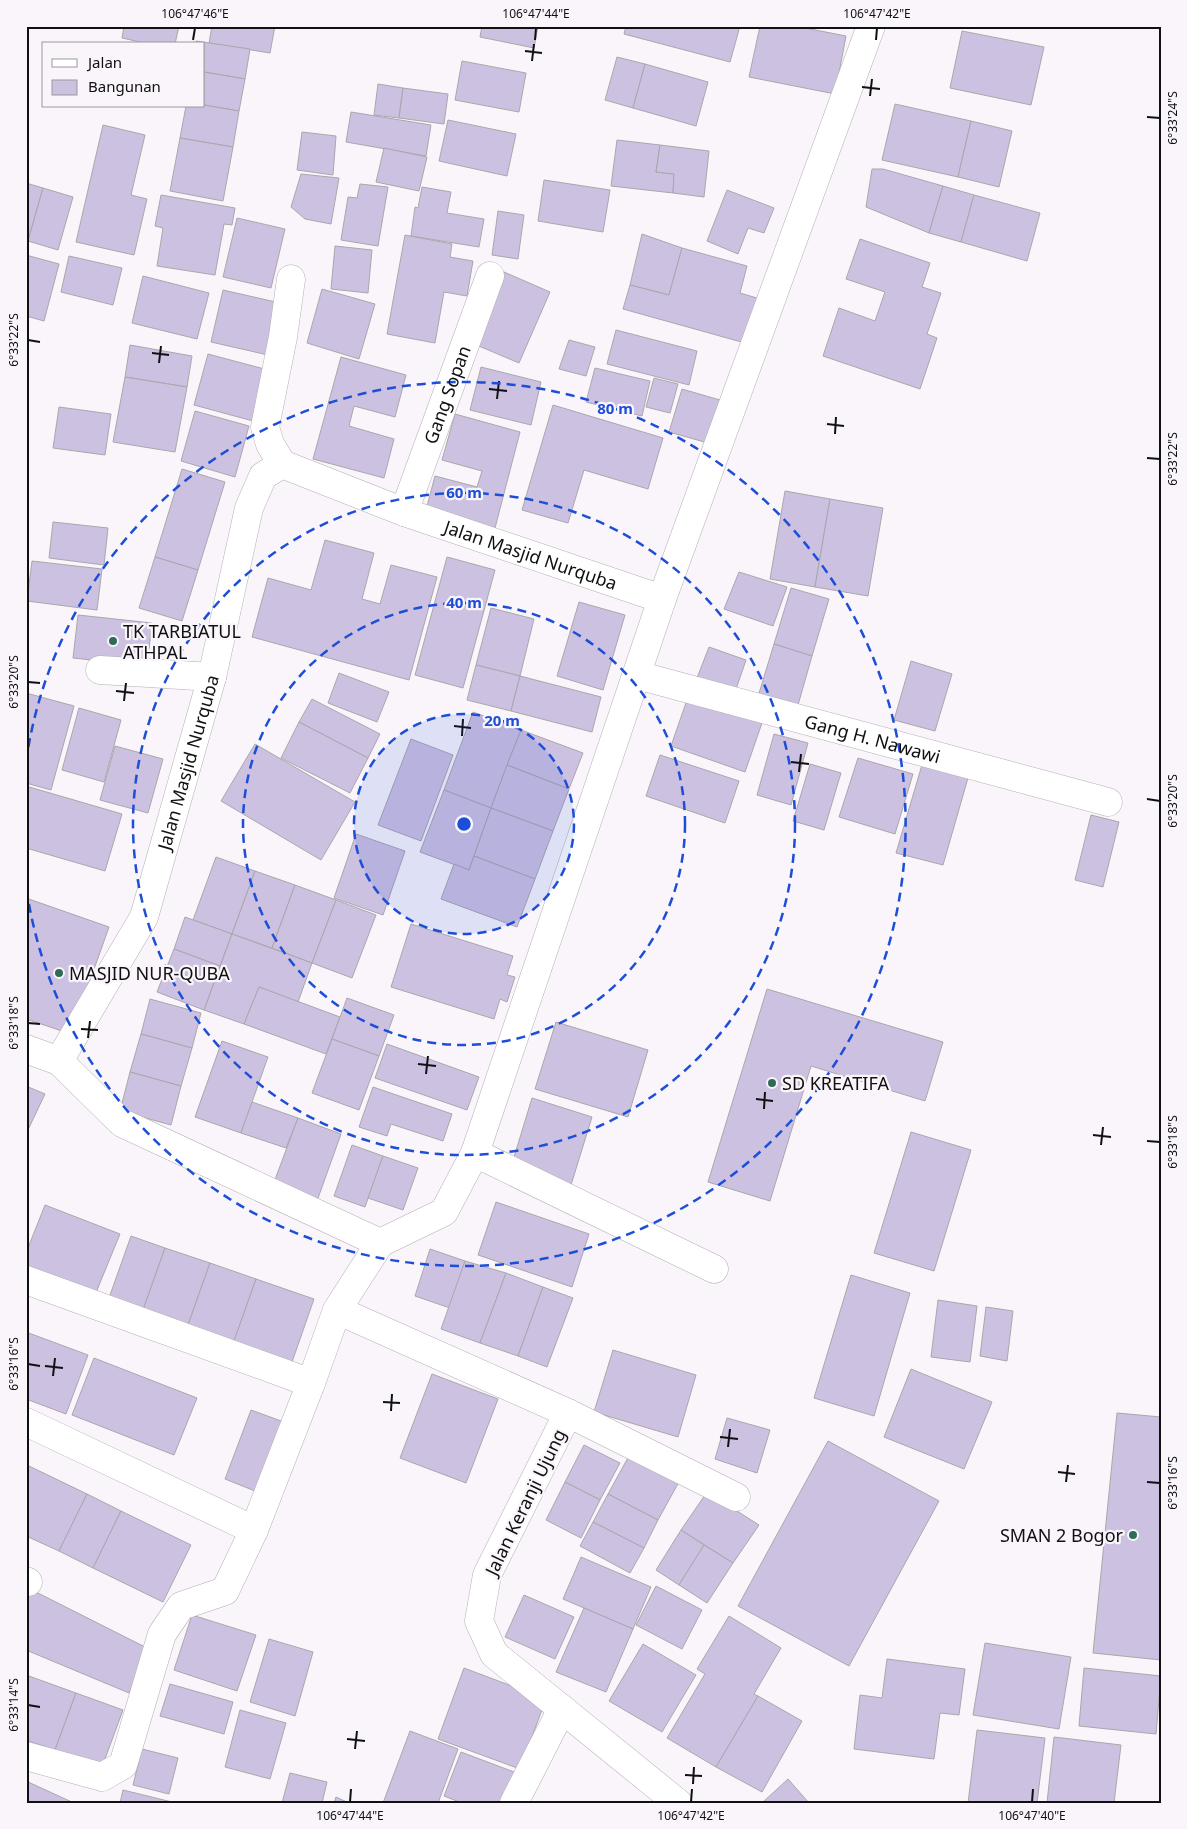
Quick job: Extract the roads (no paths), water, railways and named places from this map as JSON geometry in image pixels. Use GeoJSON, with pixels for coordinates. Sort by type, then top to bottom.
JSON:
{"type":"FeatureCollection","features":[{"type":"Feature","properties":{"kind":"street"},"geometry":{"type":"LineString","coordinates":[[26,1756],[102,1777],[123,1765],[162,1634],[181,1606],[225,1591],[254,1530],[337,1310],[380,1243],[444,1212],[474,1154],[662,599],[870,26]]}},
{"type":"Feature","properties":{"kind":"street","name":"Gang Sopan"},"geometry":{"type":"LineString","coordinates":[[404,512],[490,276]]}},
{"type":"Feature","properties":{"kind":"street"},"geometry":{"type":"LineString","coordinates":[[282,464],[270,444],[265,427],[283,337],[291,279]]}},
{"type":"Feature","properties":{"kind":"street","name":"Jalan Masjid Nurquba"},"geometry":{"type":"LineString","coordinates":[[59,1061],[144,917],[212,677],[249,508],[262,476],[282,464],[404,512],[454,527],[662,599]]}},
{"type":"Feature","properties":{"kind":"street"},"geometry":{"type":"LineString","coordinates":[[100,670],[212,677]]}},
{"type":"Feature","properties":{"kind":"street","name":"Gang H. Nawawi"},"geometry":{"type":"LineString","coordinates":[[637,675],[1108,802]]}},
{"type":"Feature","properties":{"kind":"street"},"geometry":{"type":"LineString","coordinates":[[26,1049],[59,1061],[122,1123],[380,1243]]}},
{"type":"Feature","properties":{"kind":"street"},"geometry":{"type":"LineString","coordinates":[[474,1154],[714,1270]]}},
{"type":"Feature","properties":{"kind":"street"},"geometry":{"type":"LineString","coordinates":[[26,1280],[311,1383]]}},
{"type":"Feature","properties":{"kind":"street","name":"Jalan Keranji Ujung"},"geometry":{"type":"LineString","coordinates":[[337,1310],[568,1413],[487,1575],[479,1621],[494,1654],[678,1803]]}},
{"type":"Feature","properties":{"kind":"street"},"geometry":{"type":"LineString","coordinates":[[568,1413],[736,1497]]}},
{"type":"Feature","properties":{"kind":"street"},"geometry":{"type":"LineString","coordinates":[[26,1422],[254,1530]]}},
{"type":"Feature","properties":{"kind":"street"},"geometry":{"type":"LineString","coordinates":[[514,1803],[562,1709]]}},
{"type":"Feature","properties":{"kind":"place","name":"TK TARBIATUL ATHPAL"},"geometry":{"type":"Point","coordinates":[113,641]}},
{"type":"Feature","properties":{"kind":"place","name":"MASJID NUR-QUBA"},"geometry":{"type":"Point","coordinates":[59,973]}},
{"type":"Feature","properties":{"kind":"place","name":"SD KREATIFA"},"geometry":{"type":"Point","coordinates":[772,1083]}},
{"type":"Feature","properties":{"kind":"place","name":"SMAN 2 Bogor"},"geometry":{"type":"Point","coordinates":[1133,1535]}}]}
